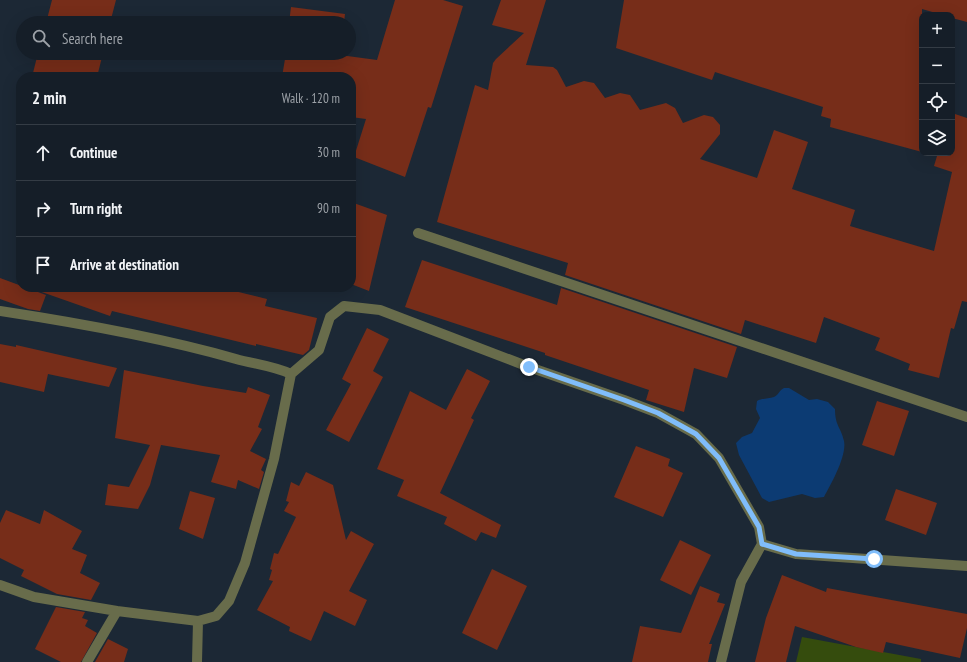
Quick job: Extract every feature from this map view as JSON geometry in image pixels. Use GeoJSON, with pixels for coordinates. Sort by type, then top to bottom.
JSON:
{"type":"FeatureCollection","features":[{"type":"Feature","properties":{"kind":"street"},"geometry":{"type":"LineString","coordinates":[[418,233],[967,417]]}},
{"type":"Feature","properties":{"kind":"street"},"geometry":{"type":"LineString","coordinates":[[0,585],[34,597],[117,611],[198,621],[216,616],[229,601],[245,563],[274,459],[291,374],[319,350],[330,317],[344,306],[380,310],[522,364],[658,413],[696,434],[719,458],[759,527],[762,544],[741,582],[721,662]]}},
{"type":"Feature","properties":{"kind":"street"},"geometry":{"type":"LineString","coordinates":[[0,311],[88,324],[212,352],[261,366],[280,369],[291,374]]}},
{"type":"Feature","properties":{"kind":"street"},"geometry":{"type":"LineString","coordinates":[[762,544],[796,554],[967,566]]}},
{"type":"Feature","properties":{"kind":"street"},"geometry":{"type":"LineString","coordinates":[[87,662],[117,611]]}},
{"type":"Feature","properties":{"kind":"street"},"geometry":{"type":"LineString","coordinates":[[197,662],[198,621]]}},
{"type":"Feature","properties":{"kind":"green space"},"geometry":{"type":"Polygon","coordinates":[[[802,637],[921,659],[921,662],[796,662],[802,637]]]}},
{"type":"Feature","properties":{"kind":"water"},"geometry":{"type":"Polygon","coordinates":[[[784,388],[789,388],[809,400],[817,399],[828,402],[835,409],[837,423],[843,436],[844,447],[838,470],[824,497],[815,498],[802,494],[769,502],[762,498],[739,455],[736,443],[742,437],[752,433],[760,418],[756,409],[757,401],[774,397],[784,388]]]}},
{"type":"Feature","properties":{"kind":"building"},"geometry":{"type":"Polygon","coordinates":[[[52,0],[116,0],[112,16],[48,16],[52,0]]]}},
{"type":"Feature","properties":{"kind":"building"},"geometry":{"type":"Polygon","coordinates":[[[395,0],[443,0],[463,6],[431,108],[428,107],[405,177],[356,158],[356,151],[366,119],[356,118],[356,72],[283,72],[285,60],[356,60],[356,57],[377,60],[395,0]]]}},
{"type":"Feature","properties":{"kind":"building"},"geometry":{"type":"Polygon","coordinates":[[[501,0],[546,0],[526,65],[553,67],[557,70],[566,87],[584,81],[594,83],[605,98],[620,93],[630,95],[640,110],[666,103],[675,108],[683,123],[704,115],[713,117],[720,125],[720,134],[700,159],[757,178],[774,130],[808,142],[792,189],[855,210],[850,226],[934,251],[952,172],[934,166],[937,156],[955,156],[955,114],[967,118],[967,302],[962,301],[954,329],[951,328],[939,378],[908,370],[910,364],[875,350],[880,338],[824,317],[816,343],[745,320],[741,334],[565,275],[568,263],[437,222],[475,85],[488,90],[493,63],[524,33],[492,25],[501,0]]]}},
{"type":"Feature","properties":{"kind":"building"},"geometry":{"type":"Polygon","coordinates":[[[624,0],[967,0],[967,22],[955,19],[955,12],[932,12],[922,9],[922,12],[919,12],[919,151],[830,127],[831,119],[821,116],[823,107],[715,72],[712,80],[616,48],[624,0]]]}},
{"type":"Feature","properties":{"kind":"building"},"geometry":{"type":"Polygon","coordinates":[[[291,7],[345,14],[345,16],[290,16],[291,7]]]}},
{"type":"Feature","properties":{"kind":"building"},"geometry":{"type":"Polygon","coordinates":[[[36,60],[101,60],[98,72],[33,72],[36,60]]]}},
{"type":"Feature","properties":{"kind":"building"},"geometry":{"type":"Polygon","coordinates":[[[356,204],[387,215],[369,291],[356,286],[356,204]]]}},
{"type":"Feature","properties":{"kind":"building"},"geometry":{"type":"Polygon","coordinates":[[[422,260],[557,305],[561,288],[737,347],[727,378],[694,368],[684,412],[646,400],[649,390],[545,355],[545,353],[405,307],[422,260]]]}},
{"type":"Feature","properties":{"kind":"building"},"geometry":{"type":"Polygon","coordinates":[[[0,278],[16,284],[16,292],[38,292],[46,295],[40,311],[28,309],[0,299],[0,278]]]}},
{"type":"Feature","properties":{"kind":"building"},"geometry":{"type":"Polygon","coordinates":[[[42,292],[238,292],[267,299],[265,306],[317,318],[309,350],[303,355],[256,344],[256,346],[112,311],[110,316],[42,292]]]}},
{"type":"Feature","properties":{"kind":"building"},"geometry":{"type":"Polygon","coordinates":[[[367,328],[389,339],[373,371],[383,377],[349,442],[326,430],[351,384],[342,379],[367,328]]]}},
{"type":"Feature","properties":{"kind":"building"},"geometry":{"type":"Polygon","coordinates":[[[0,344],[16,347],[16,345],[117,368],[109,387],[48,374],[44,392],[0,382],[0,344]]]}},
{"type":"Feature","properties":{"kind":"building"},"geometry":{"type":"Polygon","coordinates":[[[467,369],[490,381],[471,418],[474,420],[440,493],[501,525],[496,538],[481,532],[476,541],[444,524],[447,517],[397,496],[404,480],[377,469],[410,391],[446,410],[467,369]]]}},
{"type":"Feature","properties":{"kind":"building"},"geometry":{"type":"Polygon","coordinates":[[[124,370],[246,393],[248,387],[270,395],[258,427],[262,429],[250,451],[266,459],[261,470],[264,472],[259,489],[238,480],[236,489],[211,482],[220,455],[161,445],[150,485],[138,509],[105,505],[108,484],[129,487],[150,445],[115,438],[124,370]]]}},
{"type":"Feature","properties":{"kind":"building"},"geometry":{"type":"Polygon","coordinates":[[[877,401],[909,411],[894,456],[862,445],[877,401]]]}},
{"type":"Feature","properties":{"kind":"building"},"geometry":{"type":"Polygon","coordinates":[[[636,446],[670,459],[668,466],[683,473],[663,517],[614,497],[636,446]]]}},
{"type":"Feature","properties":{"kind":"building"},"geometry":{"type":"Polygon","coordinates":[[[306,472],[333,485],[346,540],[351,531],[374,544],[349,591],[367,600],[355,626],[324,611],[311,641],[289,631],[290,627],[257,610],[273,581],[269,580],[274,553],[278,554],[296,517],[284,511],[289,502],[286,501],[291,482],[299,486],[306,472]]]}},
{"type":"Feature","properties":{"kind":"building"},"geometry":{"type":"Polygon","coordinates":[[[896,489],[937,503],[926,535],[885,520],[896,489]]]}},
{"type":"Feature","properties":{"kind":"building"},"geometry":{"type":"Polygon","coordinates":[[[190,491],[215,498],[203,539],[179,529],[190,491]]]}},
{"type":"Feature","properties":{"kind":"building"},"geometry":{"type":"Polygon","coordinates":[[[6,510],[40,524],[44,510],[82,531],[72,549],[87,555],[80,573],[100,583],[91,600],[57,594],[21,576],[24,570],[0,558],[0,523],[6,510]]]}},
{"type":"Feature","properties":{"kind":"building"},"geometry":{"type":"Polygon","coordinates":[[[680,540],[711,555],[691,595],[660,580],[680,540]]]}},
{"type":"Feature","properties":{"kind":"building"},"geometry":{"type":"Polygon","coordinates":[[[492,569],[527,586],[497,650],[462,633],[492,569]]]}},
{"type":"Feature","properties":{"kind":"building"},"geometry":{"type":"Polygon","coordinates":[[[782,575],[826,592],[827,588],[967,614],[967,628],[960,658],[886,642],[883,653],[856,647],[795,626],[786,662],[755,662],[766,618],[782,575]]]}},
{"type":"Feature","properties":{"kind":"building"},"geometry":{"type":"Polygon","coordinates":[[[700,586],[720,594],[717,602],[725,604],[709,644],[712,644],[708,662],[632,662],[640,626],[681,633],[700,586]]]}},
{"type":"Feature","properties":{"kind":"building"},"geometry":{"type":"Polygon","coordinates":[[[56,607],[85,612],[82,618],[88,620],[85,626],[97,633],[81,662],[61,662],[35,649],[56,607]]]}},
{"type":"Feature","properties":{"kind":"building"},"geometry":{"type":"Polygon","coordinates":[[[108,639],[128,649],[124,662],[95,662],[108,639]]]}},
{"type":"Feature","properties":{"kind":"route"},"geometry":{"type":"LineString","coordinates":[[529,367],[582,386],[607,393],[658,413],[696,434],[719,458],[759,527],[762,544],[796,554],[874,559]]}}]}
